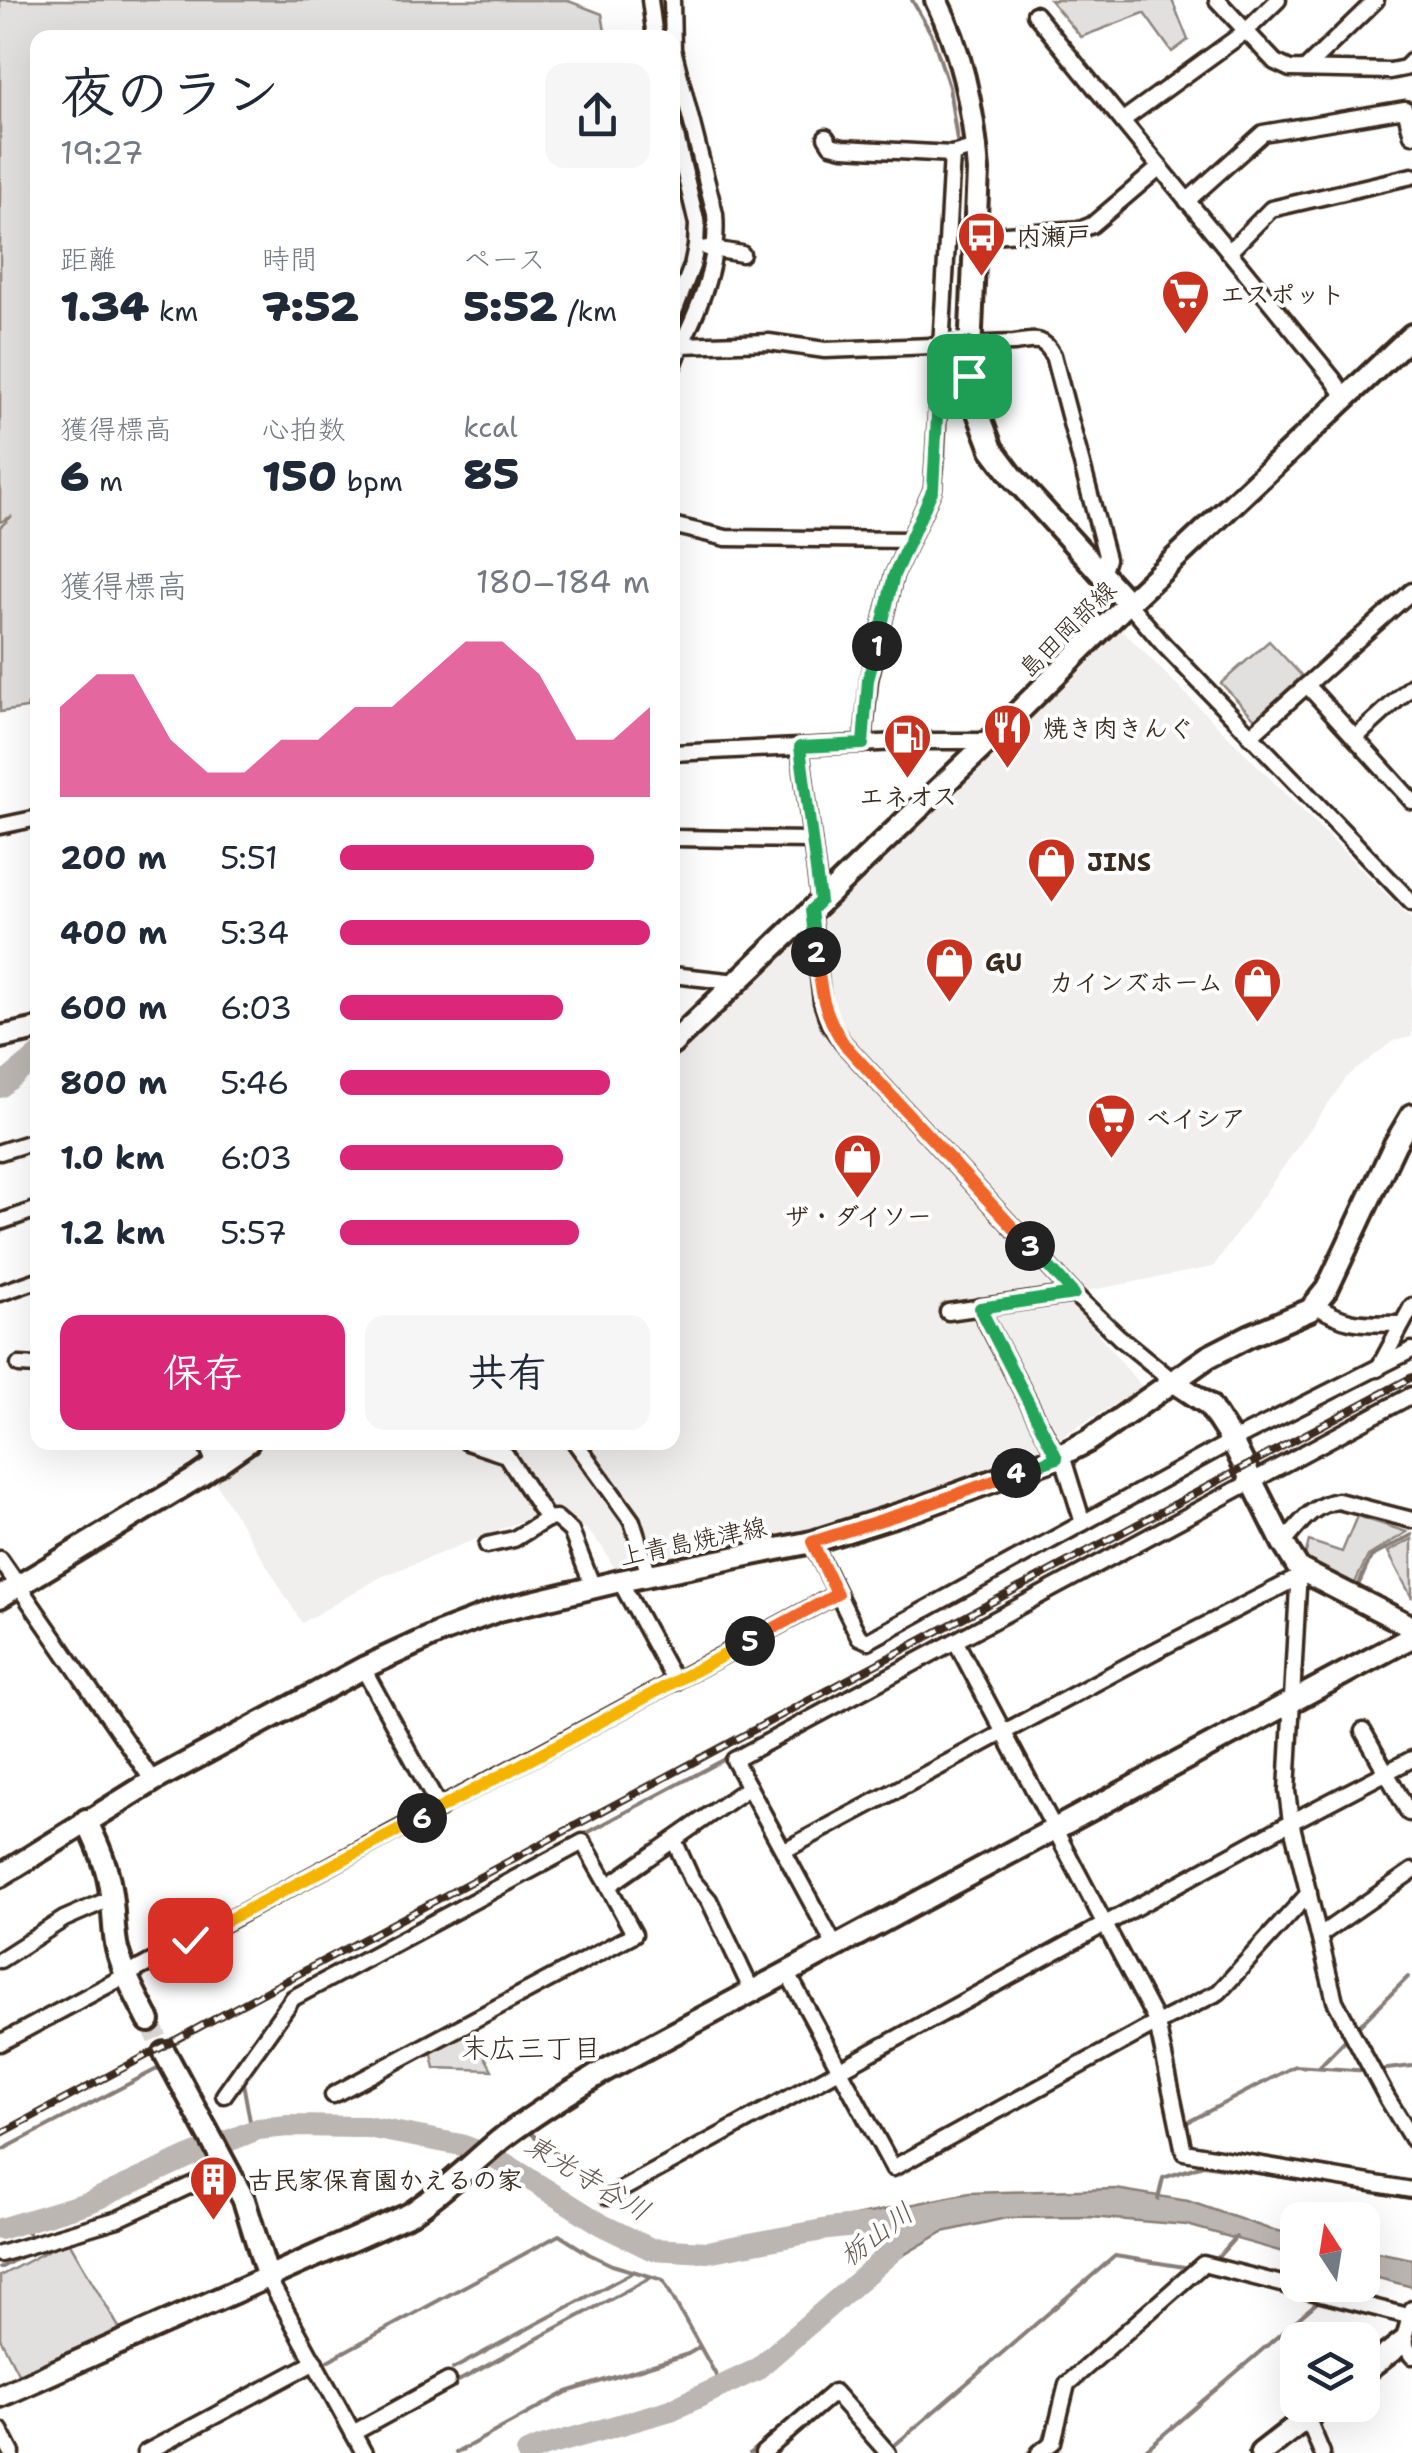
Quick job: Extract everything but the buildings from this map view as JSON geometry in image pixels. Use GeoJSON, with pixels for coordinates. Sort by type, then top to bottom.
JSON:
{"type":"FeatureCollection","features":[{"type":"Feature","properties":{"kind":"street"},"geometry":{"type":"LineString","coordinates":[[650,0],[654,30]]}},
{"type":"Feature","properties":{"kind":"street"},"geometry":{"type":"LineString","coordinates":[[672,0],[673,30]]}},
{"type":"Feature","properties":{"kind":"street"},"geometry":{"type":"LineString","coordinates":[[936,0],[962,65],[976,147],[969,376],[992,450],[1012,477],[1250,736],[1412,903]]}},
{"type":"Feature","properties":{"kind":"street"},"geometry":{"type":"LineString","coordinates":[[1218,0],[1275,62],[1290,69],[1390,71],[1404,68],[1412,61]]}},
{"type":"Feature","properties":{"kind":"street"},"geometry":{"type":"LineString","coordinates":[[1122,120],[1246,31],[1278,0]]}},
{"type":"Feature","properties":{"kind":"street"},"geometry":{"type":"LineString","coordinates":[[1305,69],[1376,0]]}},
{"type":"Feature","properties":{"kind":"street"},"geometry":{"type":"LineString","coordinates":[[1035,14],[1346,398]]}},
{"type":"Feature","properties":{"kind":"street"},"geometry":{"type":"LineString","coordinates":[[680,73],[716,234],[704,291],[681,345],[770,342],[826,350],[1040,340],[1054,355],[1107,559],[1102,575]]}},
{"type":"Feature","properties":{"kind":"street"},"geometry":{"type":"LineString","coordinates":[[1188,200],[1263,133],[1405,108],[1412,135]]}},
{"type":"Feature","properties":{"kind":"street"},"geometry":{"type":"LineString","coordinates":[[826,137],[831,145],[843,148],[952,154],[976,147]]}},
{"type":"Feature","properties":{"kind":"street"},"geometry":{"type":"LineString","coordinates":[[680,152],[696,218],[696,246],[680,299]]}},
{"type":"Feature","properties":{"kind":"street"},"geometry":{"type":"LineString","coordinates":[[863,744],[868,680],[894,575],[933,489],[952,154]]}},
{"type":"Feature","properties":{"kind":"street"},"geometry":{"type":"LineString","coordinates":[[975,236],[1082,229],[1092,225],[1160,167]]}},
{"type":"Feature","properties":{"kind":"street"},"geometry":{"type":"LineString","coordinates":[[1229,252],[1271,209],[1412,176]]}},
{"type":"Feature","properties":{"kind":"street"},"geometry":{"type":"LineString","coordinates":[[696,218],[714,214]]}},
{"type":"Feature","properties":{"kind":"street"},"geometry":{"type":"LineString","coordinates":[[696,246],[742,254]]}},
{"type":"Feature","properties":{"kind":"street"},"geometry":{"type":"LineString","coordinates":[[686,285],[704,291]]}},
{"type":"Feature","properties":{"kind":"street","name":"島田岡部線"},"geometry":{"type":"LineString","coordinates":[[680,1036],[1412,335]]}},
{"type":"Feature","properties":{"kind":"street"},"geometry":{"type":"LineString","coordinates":[[680,527],[726,538],[909,540]]}},
{"type":"Feature","properties":{"kind":"street"},"geometry":{"type":"LineString","coordinates":[[1250,736],[1412,591]]}},
{"type":"Feature","properties":{"kind":"street"},"geometry":{"type":"LineString","coordinates":[[1307,685],[1409,790]]}},
{"type":"Feature","properties":{"kind":"street"},"geometry":{"type":"LineString","coordinates":[[1355,738],[1412,686]]}},
{"type":"Feature","properties":{"kind":"street"},"geometry":{"type":"LineString","coordinates":[[680,752],[988,742]]}},
{"type":"Feature","properties":{"kind":"street"},"geometry":{"type":"LineString","coordinates":[[800,747],[812,840],[822,1002],[830,1022],[844,1044],[1074,1294],[1119,1338],[1209,1405],[1232,1441],[1299,1573],[1290,1702],[1290,1816],[1335,2001],[1412,2139]]}},
{"type":"Feature","properties":{"kind":"street"},"geometry":{"type":"LineString","coordinates":[[0,826],[30,820]]}},
{"type":"Feature","properties":{"kind":"street"},"geometry":{"type":"LineString","coordinates":[[680,838],[812,840]]}},
{"type":"Feature","properties":{"kind":"street"},"geometry":{"type":"LineString","coordinates":[[680,976],[737,982]]}},
{"type":"Feature","properties":{"kind":"street"},"geometry":{"type":"LineString","coordinates":[[0,1037],[30,1031]]}},
{"type":"Feature","properties":{"kind":"street"},"geometry":{"type":"LineString","coordinates":[[1402,1324],[1352,1323],[1315,1305],[1412,1115]]}},
{"type":"Feature","properties":{"kind":"street"},"geometry":{"type":"LineString","coordinates":[[0,1152],[30,1143]]}},
{"type":"Feature","properties":{"kind":"street"},"geometry":{"type":"LineString","coordinates":[[0,1222],[30,1211]]}},
{"type":"Feature","properties":{"kind":"street"},"geometry":{"type":"LineString","coordinates":[[0,1292],[30,1283]]}},
{"type":"Feature","properties":{"kind":"street"},"geometry":{"type":"LineString","coordinates":[[948,1312],[1074,1294]]}},
{"type":"Feature","properties":{"kind":"street","name":"上青島焼津線"},"geometry":{"type":"LineString","coordinates":[[0,1876],[153,1781],[363,1668],[438,1633],[498,1610],[620,1580],[812,1542],[916,1509],[1059,1456],[1088,1441],[1208,1356],[1300,1316],[1315,1305]]}},
{"type":"Feature","properties":{"kind":"street"},"geometry":{"type":"LineString","coordinates":[[1377,1370],[1412,1306]]}},
{"type":"Feature","properties":{"kind":"street"},"geometry":{"type":"LineString","coordinates":[[980,1308],[1059,1456],[1084,1523]]}},
{"type":"Feature","properties":{"kind":"street"},"geometry":{"type":"LineString","coordinates":[[812,1542],[859,1637],[868,1641],[1232,1441],[1412,1350]]}},
{"type":"Feature","properties":{"kind":"street"},"geometry":{"type":"LineString","coordinates":[[19,1365],[30,1366]]}},
{"type":"Feature","properties":{"kind":"street"},"geometry":{"type":"LineString","coordinates":[[835,1946],[734,1760],[1412,1394]]}},
{"type":"Feature","properties":{"kind":"street"},"geometry":{"type":"LineString","coordinates":[[212,1450],[218,1464]]}},
{"type":"Feature","properties":{"kind":"street"},"geometry":{"type":"LineString","coordinates":[[9,1592],[237,1450]]}},
{"type":"Feature","properties":{"kind":"street"},"geometry":{"type":"LineString","coordinates":[[500,1450],[547,1519]]}},
{"type":"Feature","properties":{"kind":"street"},"geometry":{"type":"LineString","coordinates":[[581,1450],[632,1521],[649,1575]]}},
{"type":"Feature","properties":{"kind":"street"},"geometry":{"type":"LineString","coordinates":[[1283,1543],[1315,1507],[1325,1502],[1338,1501],[1412,1520]]}},
{"type":"Feature","properties":{"kind":"street"},"geometry":{"type":"LineString","coordinates":[[487,1545],[514,1539],[547,1519],[556,1518],[572,1531],[593,1587]]}},
{"type":"Feature","properties":{"kind":"street"},"geometry":{"type":"LineString","coordinates":[[0,1559],[9,1592],[153,1781]]}},
{"type":"Feature","properties":{"kind":"street"},"geometry":{"type":"LineString","coordinates":[[1299,1573],[1412,1627]]}},
{"type":"Feature","properties":{"kind":"street"},"geometry":{"type":"LineString","coordinates":[[785,1850],[1299,1573]]}},
{"type":"Feature","properties":{"kind":"street"},"geometry":{"type":"LineString","coordinates":[[620,1580],[675,1682]]}},
{"type":"Feature","properties":{"kind":"street"},"geometry":{"type":"LineString","coordinates":[[0,2044],[837,1594]]}},
{"type":"Feature","properties":{"kind":"street"},"geometry":{"type":"LineString","coordinates":[[0,2396],[410,2214],[500,2140],[604,2071],[1412,1637]]}},
{"type":"Feature","properties":{"kind":"street"},"geometry":{"type":"LineString","coordinates":[[956,1642],[1157,2023],[1184,2152],[1412,2190]]}},
{"type":"Feature","properties":{"kind":"street"},"geometry":{"type":"LineString","coordinates":[[363,1668],[440,1809]]}},
{"type":"Feature","properties":{"kind":"street"},"geometry":{"type":"LineString","coordinates":[[1363,1731],[1409,1813]]}},
{"type":"Feature","properties":{"kind":"street"},"geometry":{"type":"LineString","coordinates":[[608,2197],[840,2071],[1100,1918],[1290,1816],[1412,1758]]}},
{"type":"Feature","properties":{"kind":"street"},"geometry":{"type":"LineString","coordinates":[[608,1886],[749,1787]]}},
{"type":"Feature","properties":{"kind":"street"},"geometry":{"type":"LineString","coordinates":[[86,1820],[102,1854],[125,1974],[148,2021]]}},
{"type":"Feature","properties":{"kind":"street"},"geometry":{"type":"LineString","coordinates":[[674,1840],[692,1880],[709,1900],[752,1991]]}},
{"type":"Feature","properties":{"kind":"street"},"geometry":{"type":"LineString","coordinates":[[224,2094],[293,1998],[583,1842],[634,1934],[333,2095]]}},
{"type":"Feature","properties":{"kind":"street"},"geometry":{"type":"LineString","coordinates":[[1320,1934],[1412,1871]]}},
{"type":"Feature","properties":{"kind":"street"},"geometry":{"type":"LineString","coordinates":[[893,2168],[1226,1987],[1310,1893]]}},
{"type":"Feature","properties":{"kind":"street"},"geometry":{"type":"LineString","coordinates":[[0,1960],[64,1919],[112,1898]]}},
{"type":"Feature","properties":{"kind":"street"},"geometry":{"type":"LineString","coordinates":[[787,1972],[901,2186]]}},
{"type":"Feature","properties":{"kind":"street"},"geometry":{"type":"LineString","coordinates":[[165,2053],[244,2200],[268,2278],[364,2453]]}},
{"type":"Feature","properties":{"kind":"street"},"geometry":{"type":"LineString","coordinates":[[0,2254],[118,2219],[227,2166]]}},
{"type":"Feature","properties":{"kind":"street"},"geometry":{"type":"LineString","coordinates":[[1039,2453],[1053,2442],[1067,2384],[1202,2264],[1411,2313],[1408,2349],[1380,2364]]}},
{"type":"Feature","properties":{"kind":"street"},"geometry":{"type":"LineString","coordinates":[[145,2453],[315,2362]]}},
{"type":"Feature","properties":{"kind":"street"},"geometry":{"type":"LineString","coordinates":[[353,2432],[448,2381]]}},
{"type":"Feature","properties":{"kind":"street"},"geometry":{"type":"LineString","coordinates":[[763,2453],[834,2392],[888,2453]]}},
{"type":"Feature","properties":{"kind":"street"},"geometry":{"type":"LineString","coordinates":[[1261,2453],[1301,2422]]}},
{"type":"Feature","properties":{"kind":"street"},"geometry":{"type":"LineString","coordinates":[[1317,2422],[1322,2453]]}},
{"type":"Feature","properties":{"kind":"street"},"geometry":{"type":"LineString","coordinates":[[0,2430],[12,2453]]}},
{"type":"Feature","properties":{"kind":"shaded area"},"geometry":{"type":"Polygon","coordinates":[[[0,0],[566,0],[602,14],[605,30],[30,30],[30,703],[27,708],[0,712],[0,527],[12,516],[0,522],[0,0]]]}},
{"type":"Feature","properties":{"kind":"shaded area"},"geometry":{"type":"Polygon","coordinates":[[[1050,0],[1172,0],[1188,40],[1172,52],[1144,13],[1081,37],[1050,0]]]}},
{"type":"Feature","properties":{"kind":"shaded area"},"geometry":{"type":"Polygon","coordinates":[[[1117,625],[1412,920],[1412,1037],[1393,1041],[1347,1077],[1213,1267],[1066,1295],[1142,1387],[1050,1444],[830,1525],[615,1570],[587,1530],[552,1509],[381,1577],[302,1623],[208,1470],[249,1450],[680,1450],[680,1048],[1117,625]]]}},
{"type":"Feature","properties":{"kind":"shaded area"},"geometry":{"type":"Polygon","coordinates":[[[1269,641],[1302,676],[1255,719],[1221,683],[1269,641]]]}},
{"type":"Feature","properties":{"kind":"shaded area"},"geometry":{"type":"Polygon","coordinates":[[[1357,1516],[1407,1532],[1368,1556],[1352,1589],[1304,1560],[1309,1541],[1342,1552],[1357,1516]]]}},
{"type":"Feature","properties":{"kind":"shaded area"},"geometry":{"type":"Polygon","coordinates":[[[1412,1539],[1412,1598],[1388,1552],[1412,1539]]]}},
{"type":"Feature","properties":{"kind":"shaded area"},"geometry":{"type":"Polygon","coordinates":[[[470,2029],[492,2070],[435,2068],[431,2050],[470,2029]]]}},
{"type":"Feature","properties":{"kind":"shaded area"},"geometry":{"type":"Polygon","coordinates":[[[68,2240],[121,2331],[19,2375],[0,2338],[0,2276],[68,2240]]]}},
{"type":"Feature","properties":{"kind":"water"},"geometry":{"type":"Polygon","coordinates":[[[1116,2189],[1188,2201],[1280,2231],[1280,2251],[1187,2225],[1090,2217],[1006,2218],[943,2232],[873,2273],[867,2262],[877,2250],[872,2233],[841,2233],[835,2220],[969,2193],[1116,2189]]]}},
{"type":"Feature","properties":{"kind":"water"},"geometry":{"type":"Polygon","coordinates":[[[1380,2253],[1412,2259],[1412,2287],[1380,2279],[1380,2253]]]}},
{"type":"Feature","properties":{"kind":"waterway"},"geometry":{"type":"LineString","coordinates":[[662,0],[663,30]]}},
{"type":"Feature","properties":{"kind":"waterway"},"geometry":{"type":"LineString","coordinates":[[912,0],[932,35],[949,87],[958,147]]}},
{"type":"Feature","properties":{"kind":"waterway"},"geometry":{"type":"LineString","coordinates":[[680,119],[707,237],[693,300],[680,327]]}},
{"type":"Feature","properties":{"kind":"waterway"},"geometry":{"type":"LineString","coordinates":[[950,342],[959,157]]}},
{"type":"Feature","properties":{"kind":"waterway"},"geometry":{"type":"LineString","coordinates":[[937,496],[944,463],[949,352]]}},
{"type":"Feature","properties":{"kind":"waterway"},"geometry":{"type":"LineString","coordinates":[[888,631],[906,563]]}},
{"type":"Feature","properties":{"kind":"waterway"},"geometry":{"type":"LineString","coordinates":[[872,714],[872,739]]}},
{"type":"Feature","properties":{"kind":"waterway"},"geometry":{"type":"LineString","coordinates":[[0,1087],[30,1063]]}},
{"type":"Feature","properties":{"kind":"waterway"},"geometry":{"type":"LineString","coordinates":[[1357,1588],[1371,1557],[1412,1535]]}},
{"type":"Feature","properties":{"kind":"waterway"},"geometry":{"type":"LineString","coordinates":[[336,1967],[729,1757]]}},
{"type":"Feature","properties":{"kind":"waterway"},"geometry":{"type":"LineString","coordinates":[[1357,2028],[1408,1977]]}},
{"type":"Feature","properties":{"kind":"waterway"},"geometry":{"type":"LineString","coordinates":[[274,2013],[288,1992],[315,1979]]}},
{"type":"Feature","properties":{"kind":"waterway"},"geometry":{"type":"LineString","coordinates":[[840,2061],[977,1987]]}},
{"type":"Feature","properties":{"kind":"waterway"},"geometry":{"type":"LineString","coordinates":[[1319,2067],[1350,2035]]}},
{"type":"Feature","properties":{"kind":"waterway"},"geometry":{"type":"LineString","coordinates":[[528,2131],[607,2189],[832,2065]]}},
{"type":"Feature","properties":{"kind":"waterway"},"geometry":{"type":"LineString","coordinates":[[1188,2122],[1295,2066],[1370,2071]]}},
{"type":"Feature","properties":{"kind":"waterway"},"geometry":{"type":"LineString","coordinates":[[1379,2070],[1412,2066]]}},
{"type":"Feature","properties":{"kind":"waterway"},"geometry":{"type":"LineString","coordinates":[[0,2151],[159,2068]]}},
{"type":"Feature","properties":{"kind":"waterway"},"geometry":{"type":"LineString","coordinates":[[242,2077],[252,2132]]}},
{"type":"Feature","properties":{"kind":"waterway","name":"東光寺谷川"},"geometry":{"type":"LineString","coordinates":[[0,2229],[90,2202],[258,2129],[288,2126],[367,2127],[461,2145],[496,2158],[604,2226],[651,2249],[707,2252],[865,2225]]}},
{"type":"Feature","properties":{"kind":"waterway"},"geometry":{"type":"LineString","coordinates":[[1158,2199],[1163,2178],[1203,2165],[1383,2192]]}},
{"type":"Feature","properties":{"kind":"waterway"},"geometry":{"type":"LineString","coordinates":[[27,2221],[29,2241]]}},
{"type":"Feature","properties":{"kind":"waterway"},"geometry":{"type":"LineString","coordinates":[[318,2366],[559,2235],[612,2265],[663,2280],[722,2386]]}},
{"type":"Feature","properties":{"kind":"waterway"},"geometry":{"type":"LineString","coordinates":[[1212,2264],[1236,2237]]}},
{"type":"Feature","properties":{"kind":"waterway","name":"栃山川"},"geometry":{"type":"LineString","coordinates":[[527,2453],[671,2410],[756,2370],[894,2250]]}},
{"type":"Feature","properties":{"kind":"waterway"},"geometry":{"type":"LineString","coordinates":[[0,2268],[31,2251]]}},
{"type":"Feature","properties":{"kind":"waterway"},"geometry":{"type":"LineString","coordinates":[[889,2450],[1115,2256],[1191,2268]]}},
{"type":"Feature","properties":{"kind":"waterway"},"geometry":{"type":"LineString","coordinates":[[453,2369],[633,2272]]}},
{"type":"Feature","properties":{"kind":"waterway"},"geometry":{"type":"LineString","coordinates":[[451,2385],[650,2278]]}},
{"type":"Feature","properties":{"kind":"waterway"},"geometry":{"type":"LineString","coordinates":[[1142,2453],[1318,2302]]}},
{"type":"Feature","properties":{"kind":"waterway"},"geometry":{"type":"LineString","coordinates":[[456,2453],[567,2392],[700,2347]]}},
{"type":"Feature","properties":{"kind":"waterway"},"geometry":{"type":"LineString","coordinates":[[750,2453],[825,2389]]}},
{"type":"Feature","properties":{"kind":"waterway"},"geometry":{"type":"LineString","coordinates":[[1028,2453],[1044,2438],[1057,2397]]}},
{"type":"Feature","properties":{"kind":"tunnel"},"geometry":{"type":"LineString","coordinates":[[149,2021],[165,2053]]}},
{"type":"Feature","properties":{"kind":"railway"},"geometry":{"type":"LineString","coordinates":[[0,2134],[1412,1377]]}},
{"type":"Feature","properties":{"kind":"place","name":"内瀬戸"},"geometry":{"type":"Point","coordinates":[981,278]}},
{"type":"Feature","properties":{"kind":"place","name":"エスポット"},"geometry":{"type":"Point","coordinates":[1185,336]}},
{"type":"Feature","properties":{"kind":"place","name":"焼き肉きんぐ"},"geometry":{"type":"Point","coordinates":[1008,770]}},
{"type":"Feature","properties":{"kind":"place","name":"エネオス"},"geometry":{"type":"Point","coordinates":[908,780]}},
{"type":"Feature","properties":{"kind":"place","name":"JINS"},"geometry":{"type":"Point","coordinates":[1052,904]}},
{"type":"Feature","properties":{"kind":"place","name":"GU"},"geometry":{"type":"Point","coordinates":[950,1004]}},
{"type":"Feature","properties":{"kind":"place","name":"カインズホーム"},"geometry":{"type":"Point","coordinates":[1258,1024]}},
{"type":"Feature","properties":{"kind":"place","name":"ベイシア"},"geometry":{"type":"Point","coordinates":[1111,1160]}},
{"type":"Feature","properties":{"kind":"place","name":"ザ・ダイソー"},"geometry":{"type":"Point","coordinates":[858,1200]}},
{"type":"Feature","properties":{"kind":"place","name":"古民家保育園かえるの家"},"geometry":{"type":"Point","coordinates":[213,2222]}},
{"type":"Feature","properties":{"kind":"district","name":"末広三丁目"},"geometry":{"type":"Point","coordinates":[531,2048]}},
{"type":"Feature","properties":{"kind":"route"},"geometry":{"type":"LineString","coordinates":[[190,1940],[837,1594],[812,1542],[1057,1458],[980,1308],[1074,1294],[844,1044],[822,1002],[811,910],[820,901],[800,747],[863,744],[868,680],[894,575],[933,489],[941,344],[970,343],[969,376]]}}]}
